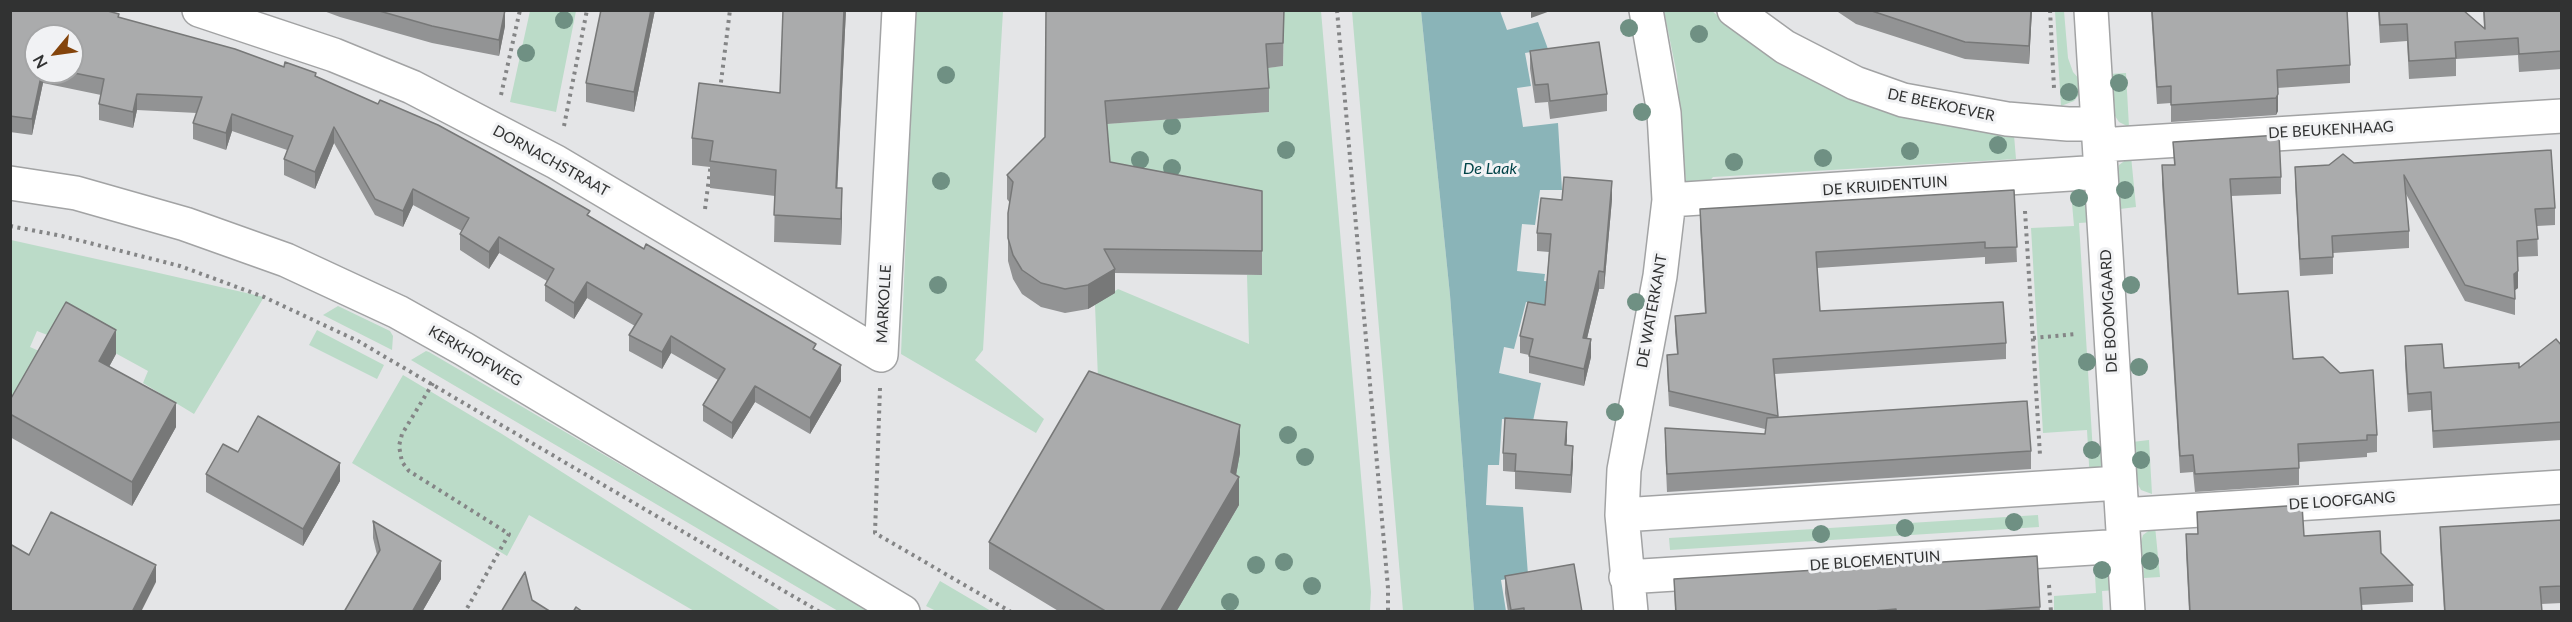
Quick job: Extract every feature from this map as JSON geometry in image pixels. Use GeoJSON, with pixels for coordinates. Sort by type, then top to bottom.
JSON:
{"type":"FeatureCollection","features":[{"type":"Feature","properties":{"kind":"street","name":"DORNACHSTRAAT"},"geometry":{"type":"LineString","coordinates":[[199,10],[334,55],[412,87],[556,162],[881,355]]}},
{"type":"Feature","properties":{"kind":"street","name":"MARKOLLE"},"geometry":{"type":"LineString","coordinates":[[881,355],[900,10]]}},
{"type":"Feature","properties":{"kind":"street","name":"DE WATERKANT"},"geometry":{"type":"LineString","coordinates":[[1631,612],[1622,515],[1627,449],[1658,287],[1669,200],[1664,113],[1646,10]]}},
{"type":"Feature","properties":{"kind":"street","name":"DE BEEKOEVER"},"geometry":{"type":"LineString","coordinates":[[1734,10],[1785,47],[1855,82],[1903,100],[2007,119],[2056,123],[2100,147]]}},
{"type":"Feature","properties":{"kind":"street","name":"DE BOOMGAARD"},"geometry":{"type":"LineString","coordinates":[[2091,10],[2128,612]]}},
{"type":"Feature","properties":{"kind":"street","name":"DE BEUKENHAAG"},"geometry":{"type":"LineString","coordinates":[[2100,147],[2562,117]]}},
{"type":"Feature","properties":{"kind":"street","name":"DE KRUIDENTUIN"},"geometry":{"type":"LineString","coordinates":[[1669,200],[2022,177],[2100,147]]}},
{"type":"Feature","properties":{"kind":"street","name":"KERKHOFWEG"},"geometry":{"type":"LineString","coordinates":[[10,183],[76,193],[185,224],[286,260],[398,312],[474,355],[903,612]]}},
{"type":"Feature","properties":{"kind":"street"},"geometry":{"type":"LineString","coordinates":[[1622,515],[2119,483]]}},
{"type":"Feature","properties":{"kind":"street","name":"DE LOOFGANG"},"geometry":{"type":"LineString","coordinates":[[2123,530],[2562,488]]}},
{"type":"Feature","properties":{"kind":"street","name":"DE BLOEMENTUIN"},"geometry":{"type":"LineString","coordinates":[[1626,577],[2048,551],[2123,530]]}},
{"type":"Feature","properties":{"kind":"path"},"geometry":{"type":"LineString","coordinates":[[493,128],[520,10]]}},
{"type":"Feature","properties":{"kind":"path"},"geometry":{"type":"LineString","coordinates":[[556,162],[587,10]]}},
{"type":"Feature","properties":{"kind":"path"},"geometry":{"type":"LineString","coordinates":[[720,93],[730,10]]}},
{"type":"Feature","properties":{"kind":"path"},"geometry":{"type":"LineString","coordinates":[[1337,10],[1388,588],[1388,612]]}},
{"type":"Feature","properties":{"kind":"path"},"geometry":{"type":"LineString","coordinates":[[2050,10],[2056,123]]}},
{"type":"Feature","properties":{"kind":"path"},"geometry":{"type":"LineString","coordinates":[[700,247],[712,152]]}},
{"type":"Feature","properties":{"kind":"path"},"geometry":{"type":"LineString","coordinates":[[2022,177],[2042,488]]}},
{"type":"Feature","properties":{"kind":"path"},"geometry":{"type":"LineString","coordinates":[[10,226],[120,250],[180,266],[282,305],[358,341],[820,612]]}},
{"type":"Feature","properties":{"kind":"path"},"geometry":{"type":"LineString","coordinates":[[2033,338],[2111,332]]}},
{"type":"Feature","properties":{"kind":"path","name":"MARKOLLE"},"geometry":{"type":"LineString","coordinates":[[881,355],[875,533],[1011,612]]}},
{"type":"Feature","properties":{"kind":"path"},"geometry":{"type":"LineString","coordinates":[[433,383],[402,434],[399,446],[402,462],[409,471],[509,534],[465,612]]}},
{"type":"Feature","properties":{"kind":"path"},"geometry":{"type":"LineString","coordinates":[[2048,551],[2051,612]]}},
{"type":"Feature","properties":{"kind":"green space"},"geometry":{"type":"Polygon","coordinates":[[[530,11],[576,11],[556,112],[510,102],[530,11]]]}},
{"type":"Feature","properties":{"kind":"green space"},"geometry":{"type":"Polygon","coordinates":[[[915,11],[1003,11],[983,350],[975,360],[1044,419],[1036,433],[901,354],[915,11]]]}},
{"type":"Feature","properties":{"kind":"green space"},"geometry":{"type":"Polygon","coordinates":[[[1284,11],[1321,11],[1371,592],[1370,611],[1176,611],[1239,505],[1231,500],[1237,468],[1099,403],[1095,305],[1118,289],[1249,344],[1247,275],[1262,274],[1110,186],[1105,124],[1269,112],[1266,68],[1283,66],[1284,11]]]}},
{"type":"Feature","properties":{"kind":"green space"},"geometry":{"type":"Polygon","coordinates":[[[1352,11],[1421,11],[1450,295],[1474,611],[1403,611],[1352,11]]]}},
{"type":"Feature","properties":{"kind":"green space"},"geometry":{"type":"Polygon","coordinates":[[[1664,11],[1712,11],[1722,19],[1915,117],[1956,127],[2014,135],[2016,159],[1713,177],[1702,190],[1686,184],[1677,75],[1664,11]]]}},
{"type":"Feature","properties":{"kind":"green space"},"geometry":{"type":"Polygon","coordinates":[[[2055,11],[2064,11],[2068,58],[2073,72],[2081,81],[2082,91],[2074,101],[2061,106],[2055,11]]]}},
{"type":"Feature","properties":{"kind":"green space"},"geometry":{"type":"Polygon","coordinates":[[[2126,73],[2129,127],[2119,122],[2113,113],[2109,74],[2126,73]]]}},
{"type":"Feature","properties":{"kind":"green space"},"geometry":{"type":"Polygon","coordinates":[[[2131,156],[2136,207],[2120,209],[2117,172],[2119,165],[2131,156]]]}},
{"type":"Feature","properties":{"kind":"green space"},"geometry":{"type":"Polygon","coordinates":[[[2071,192],[2083,197],[2094,222],[2079,223],[2093,453],[2107,452],[2106,467],[2090,482],[2087,430],[2043,433],[2031,228],[2074,226],[2071,192]]]}},
{"type":"Feature","properties":{"kind":"green space"},"geometry":{"type":"Polygon","coordinates":[[[11,240],[264,297],[194,414],[143,383],[148,371],[66,326],[58,339],[37,331],[30,347],[39,351],[11,403],[11,240]]]}},
{"type":"Feature","properties":{"kind":"green space"},"geometry":{"type":"Polygon","coordinates":[[[338,306],[390,331],[393,336],[392,350],[323,315],[338,306]]]}},
{"type":"Feature","properties":{"kind":"green space"},"geometry":{"type":"Polygon","coordinates":[[[317,330],[384,365],[377,379],[309,345],[317,330]]]}},
{"type":"Feature","properties":{"kind":"green space"},"geometry":{"type":"Polygon","coordinates":[[[426,351],[870,611],[838,611],[411,360],[426,351]]]}},
{"type":"Feature","properties":{"kind":"green space"},"geometry":{"type":"Polygon","coordinates":[[[403,375],[502,434],[781,611],[694,611],[529,515],[507,556],[352,463],[403,375]]]}},
{"type":"Feature","properties":{"kind":"green space"},"geometry":{"type":"Polygon","coordinates":[[[2149,440],[2152,494],[2141,490],[2136,481],[2132,442],[2149,440]]]}},
{"type":"Feature","properties":{"kind":"green space"},"geometry":{"type":"Polygon","coordinates":[[[2038,515],[2039,527],[1670,550],[1669,538],[2038,515]]]}},
{"type":"Feature","properties":{"kind":"green space"},"geometry":{"type":"Polygon","coordinates":[[[2155,526],[2160,577],[2144,578],[2141,542],[2143,535],[2155,526]]]}},
{"type":"Feature","properties":{"kind":"green space"},"geometry":{"type":"Polygon","coordinates":[[[2094,559],[2106,565],[2114,578],[2116,590],[2102,591],[2103,611],[2054,611],[2054,596],[2096,593],[2094,559]]]}},
{"type":"Feature","properties":{"kind":"green space"},"geometry":{"type":"Polygon","coordinates":[[[940,581],[991,611],[936,611],[926,606],[940,581]]]}},
{"type":"Feature","properties":{"kind":"water","name":"De Laak"},"geometry":{"type":"Polygon","coordinates":[[[1421,11],[1500,11],[1507,30],[1538,22],[1548,49],[1525,53],[1531,86],[1517,88],[1523,127],[1558,123],[1562,190],[1540,190],[1535,225],[1522,224],[1517,271],[1545,274],[1544,281],[1559,282],[1558,310],[1526,302],[1514,349],[1504,347],[1499,373],[1541,383],[1533,421],[1502,419],[1499,465],[1488,465],[1486,505],[1523,507],[1528,575],[1501,580],[1506,611],[1474,611],[1450,295],[1421,11]]]}},
{"type":"Feature","properties":{"kind":"building"},"geometry":{"type":"Polygon","coordinates":[[[10,10],[104,10],[119,14],[118,17],[235,49],[284,67],[285,62],[316,73],[315,76],[378,104],[380,100],[438,125],[590,211],[587,215],[644,249],[646,244],[816,344],[813,349],[841,365],[810,418],[755,386],[732,423],[703,405],[725,369],[671,336],[662,352],[629,335],[642,314],[587,282],[574,303],[545,285],[554,269],[499,237],[489,252],[460,234],[469,218],[413,189],[403,211],[375,199],[334,127],[315,172],[284,159],[293,136],[232,114],[226,133],[193,123],[202,97],[137,94],[133,112],[99,104],[104,79],[84,75],[84,24],[24,24],[24,84],[39,84],[32,119],[10,116],[10,10]]]}},
{"type":"Feature","properties":{"kind":"building"},"geometry":{"type":"Polygon","coordinates":[[[376,10],[505,10],[499,40],[432,26],[376,10]]]}},
{"type":"Feature","properties":{"kind":"building"},"geometry":{"type":"Polygon","coordinates":[[[601,10],[651,10],[634,92],[586,83],[601,10]]]}},
{"type":"Feature","properties":{"kind":"building"},"geometry":{"type":"Polygon","coordinates":[[[783,10],[844,10],[836,188],[842,188],[841,219],[774,215],[776,170],[710,161],[713,141],[692,138],[699,83],[780,93],[783,10]]]}},
{"type":"Feature","properties":{"kind":"building"},"geometry":{"type":"Polygon","coordinates":[[[1046,10],[1284,10],[1283,43],[1266,44],[1269,88],[1105,101],[1110,162],[1262,191],[1262,251],[1104,249],[1115,269],[1088,285],[1065,289],[1041,283],[1022,270],[1013,255],[1008,238],[1008,213],[1013,182],[1007,175],[1045,137],[1046,10]]]}},
{"type":"Feature","properties":{"kind":"building"},"geometry":{"type":"Polygon","coordinates":[[[1869,10],[2031,10],[2029,46],[1965,42],[1869,10]]]}},
{"type":"Feature","properties":{"kind":"building"},"geometry":{"type":"Polygon","coordinates":[[[2152,10],[2347,10],[2350,65],[2277,70],[2278,94],[2276,98],[2171,105],[2171,86],[2157,87],[2152,10]]]}},
{"type":"Feature","properties":{"kind":"building"},"geometry":{"type":"Polygon","coordinates":[[[2379,10],[2463,10],[2485,29],[2484,10],[2562,10],[2562,51],[2519,54],[2518,38],[2455,42],[2456,58],[2409,61],[2407,24],[2380,25],[2379,10]]]}},
{"type":"Feature","properties":{"kind":"building"},"geometry":{"type":"Polygon","coordinates":[[[1599,42],[1607,94],[1550,101],[1548,84],[1535,85],[1530,51],[1599,42]]]}},
{"type":"Feature","properties":{"kind":"building"},"geometry":{"type":"Polygon","coordinates":[[[2279,135],[2281,177],[2230,179],[2238,294],[2288,291],[2293,359],[2323,357],[2340,373],[2373,370],[2377,435],[2367,435],[2367,440],[2298,444],[2299,468],[2195,474],[2193,455],[2180,456],[2162,165],[2175,165],[2173,142],[2279,135]]]}},
{"type":"Feature","properties":{"kind":"building"},"geometry":{"type":"Polygon","coordinates":[[[2551,150],[2555,208],[2535,209],[2538,239],[2517,241],[2518,271],[2514,274],[2515,299],[2465,285],[2404,175],[2409,231],[2332,236],[2333,257],[2300,259],[2295,167],[2329,165],[2343,154],[2354,163],[2551,150]]]}},
{"type":"Feature","properties":{"kind":"building"},"geometry":{"type":"Polygon","coordinates":[[[1564,177],[1612,181],[1604,272],[1599,271],[1583,338],[1591,339],[1584,369],[1529,356],[1533,339],[1520,336],[1528,302],[1545,305],[1551,234],[1537,233],[1541,198],[1562,200],[1564,177]]]}},
{"type":"Feature","properties":{"kind":"building"},"geometry":{"type":"Polygon","coordinates":[[[2014,190],[2017,247],[1985,248],[1985,242],[1816,252],[1820,311],[2003,302],[2006,343],[1773,359],[1778,416],[1669,391],[1667,355],[1678,354],[1675,316],[1706,313],[1700,209],[2014,190]]]}},
{"type":"Feature","properties":{"kind":"building"},"geometry":{"type":"Polygon","coordinates":[[[66,302],[116,330],[99,361],[176,403],[132,482],[10,414],[10,400],[66,302]]]}},
{"type":"Feature","properties":{"kind":"building"},"geometry":{"type":"Polygon","coordinates":[[[2556,339],[2562,346],[2562,422],[2433,431],[2431,392],[2408,394],[2405,346],[2442,344],[2444,368],[2519,363],[2519,368],[2556,339]]]}},
{"type":"Feature","properties":{"kind":"building"},"geometry":{"type":"Polygon","coordinates":[[[1089,371],[1240,425],[1231,472],[1239,477],[1160,612],[1107,612],[989,542],[1089,371]]]}},
{"type":"Feature","properties":{"kind":"building"},"geometry":{"type":"Polygon","coordinates":[[[2027,401],[2031,451],[1667,474],[1665,428],[1765,434],[1767,418],[2027,401]]]}},
{"type":"Feature","properties":{"kind":"building"},"geometry":{"type":"Polygon","coordinates":[[[258,416],[340,463],[303,529],[206,474],[223,444],[238,452],[258,416]]]}},
{"type":"Feature","properties":{"kind":"building"},"geometry":{"type":"Polygon","coordinates":[[[1505,418],[1567,422],[1565,445],[1573,446],[1571,475],[1515,471],[1516,454],[1503,453],[1505,418]]]}},
{"type":"Feature","properties":{"kind":"building"},"geometry":{"type":"Polygon","coordinates":[[[2302,505],[2304,536],[2380,531],[2381,553],[2413,585],[2360,588],[2362,612],[2190,612],[2186,534],[2198,534],[2197,512],[2302,505]]]}},
{"type":"Feature","properties":{"kind":"building"},"geometry":{"type":"Polygon","coordinates":[[[51,512],[156,565],[132,612],[10,612],[10,544],[29,555],[51,512]]]}},
{"type":"Feature","properties":{"kind":"building"},"geometry":{"type":"Polygon","coordinates":[[[2562,520],[2562,586],[2540,587],[2542,612],[2445,612],[2440,527],[2562,520]]]}},
{"type":"Feature","properties":{"kind":"building"},"geometry":{"type":"Polygon","coordinates":[[[373,521],[441,561],[412,612],[344,612],[380,550],[373,521]]]}},
{"type":"Feature","properties":{"kind":"building"},"geometry":{"type":"Polygon","coordinates":[[[2037,556],[2040,607],[1966,612],[1896,612],[1896,609],[1862,612],[1676,612],[1674,579],[2037,556]]]}},
{"type":"Feature","properties":{"kind":"building"},"geometry":{"type":"Polygon","coordinates":[[[1574,564],[1582,612],[1524,612],[1524,608],[1511,610],[1505,576],[1574,564]]]}},
{"type":"Feature","properties":{"kind":"building"},"geometry":{"type":"Polygon","coordinates":[[[525,572],[532,600],[551,612],[501,612],[525,572]]]}},
{"type":"Feature","properties":{"kind":"building"},"geometry":{"type":"Polygon","coordinates":[[[576,607],[583,612],[573,612],[576,607]]]}}]}
